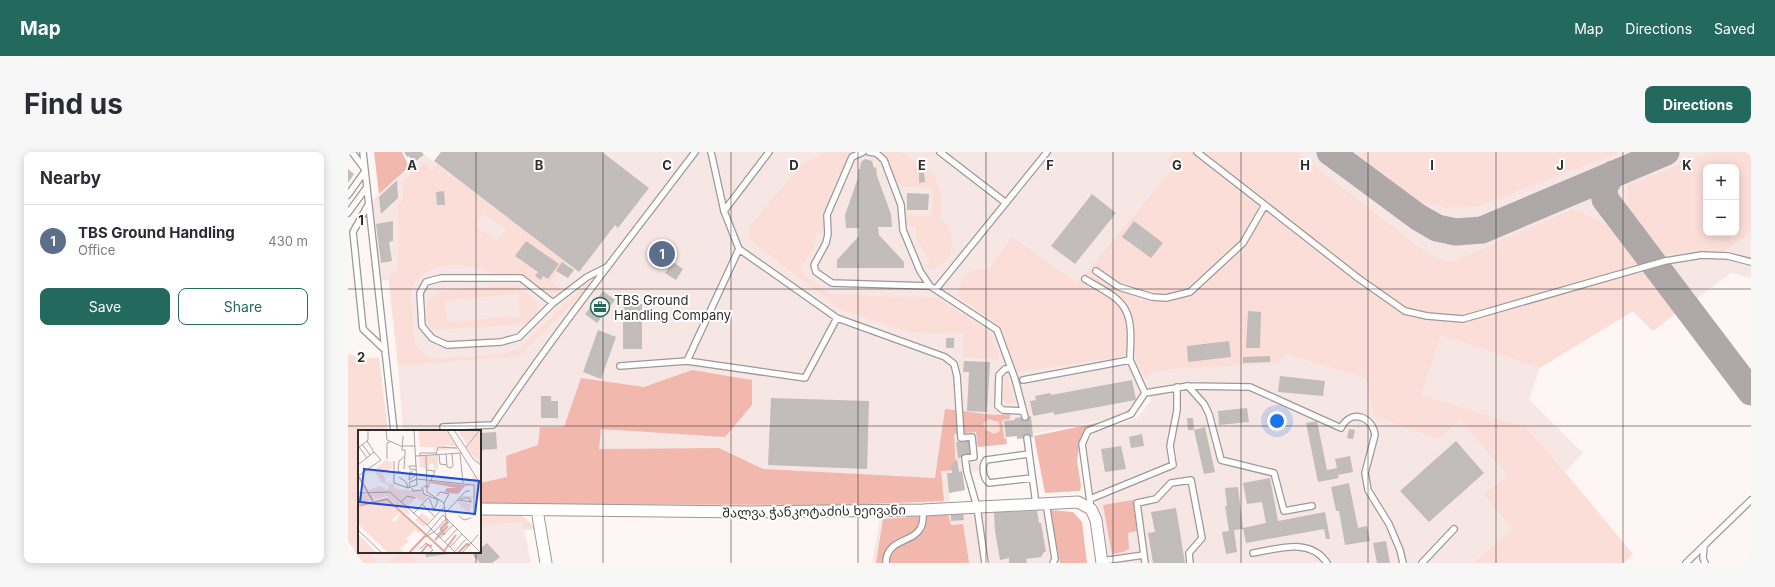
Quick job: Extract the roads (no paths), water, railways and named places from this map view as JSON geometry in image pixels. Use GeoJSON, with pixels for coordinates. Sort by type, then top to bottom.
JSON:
{"type":"FeatureCollection","features":[{"type":"Feature","properties":{"kind":"street","name":"შალვა ჭანკოტაძის ხეივანი"},"geometry":{"type":"LineString","coordinates":[[481,509],[746,512],[923,510],[977,506],[1078,502],[1091,504]]}},
{"type":"Feature","properties":{"kind":"street"},"geometry":{"type":"LineString","coordinates":[[1091,504],[1096,520],[1102,562]]}},
{"type":"Feature","properties":{"kind":"street"},"geometry":{"type":"LineString","coordinates":[[537,510],[546,563]]}},
{"type":"Feature","properties":{"kind":"lane"},"geometry":{"type":"LineString","coordinates":[[352,152],[365,170]]}},
{"type":"Feature","properties":{"kind":"lane"},"geometry":{"type":"LineString","coordinates":[[364,152],[394,430]]}},
{"type":"Feature","properties":{"kind":"lane"},"geometry":{"type":"LineString","coordinates":[[443,427],[493,426],[518,388],[607,267],[696,152]]}},
{"type":"Feature","properties":{"kind":"lane"},"geometry":{"type":"LineString","coordinates":[[711,152],[724,211],[739,249],[837,318],[945,357],[954,364],[957,376],[962,438],[972,437],[974,457],[965,458],[967,472],[977,506],[985,563]]}},
{"type":"Feature","properties":{"kind":"lane"},"geometry":{"type":"LineString","coordinates":[[724,211],[769,152]]}},
{"type":"Feature","properties":{"kind":"lane"},"geometry":{"type":"LineString","coordinates":[[863,152],[852,157],[828,215],[828,234],[826,243],[814,265],[816,272],[832,283],[930,286],[997,330],[1011,368],[1024,414],[1003,410],[998,406],[999,375],[1005,370],[1011,368]]}},
{"type":"Feature","properties":{"kind":"lane"},"geometry":{"type":"LineString","coordinates":[[869,152],[876,153],[884,160],[901,205],[903,230],[920,271],[930,286]]}},
{"type":"Feature","properties":{"kind":"lane"},"geometry":{"type":"LineString","coordinates":[[940,152],[1006,203]]}},
{"type":"Feature","properties":{"kind":"lane"},"geometry":{"type":"LineString","coordinates":[[936,289],[1047,152]]}},
{"type":"Feature","properties":{"kind":"lane"},"geometry":{"type":"LineString","coordinates":[[1197,152],[1266,204],[1358,278],[1405,311],[1426,316],[1463,319],[1665,261],[1702,255],[1728,256],[1751,262]]}},
{"type":"Feature","properties":{"kind":"lane"},"geometry":{"type":"LineString","coordinates":[[348,194],[365,170]]}},
{"type":"Feature","properties":{"kind":"lane"},"geometry":{"type":"LineString","coordinates":[[348,213],[367,187]]}},
{"type":"Feature","properties":{"kind":"lane"},"geometry":{"type":"LineString","coordinates":[[369,204],[353,232],[363,329],[385,350]]}},
{"type":"Feature","properties":{"kind":"lane"},"geometry":{"type":"LineString","coordinates":[[1096,271],[1120,287],[1152,296],[1166,298],[1190,292],[1243,243],[1266,204]]}},
{"type":"Feature","properties":{"kind":"lane"},"geometry":{"type":"LineString","coordinates":[[687,361],[739,249]]}},
{"type":"Feature","properties":{"kind":"lane"},"geometry":{"type":"LineString","coordinates":[[553,303],[521,278],[441,278],[426,282],[420,293],[422,326],[432,338],[447,345],[501,342],[519,337],[553,303],[586,277],[607,267]]}},
{"type":"Feature","properties":{"kind":"lane"},"geometry":{"type":"LineString","coordinates":[[1085,279],[1112,295],[1126,311],[1130,326],[1130,360],[1144,393]]}},
{"type":"Feature","properties":{"kind":"lane"},"geometry":{"type":"LineString","coordinates":[[620,366],[687,361],[806,378],[837,318]]}},
{"type":"Feature","properties":{"kind":"lane"},"geometry":{"type":"LineString","coordinates":[[1023,380],[1130,360]]}},
{"type":"Feature","properties":{"kind":"lane"},"geometry":{"type":"LineString","coordinates":[[1177,387],[1177,410],[1170,446],[1173,465],[1091,504],[1082,444],[1088,431],[1131,414],[1144,393],[1177,387],[1188,386],[1250,387],[1341,428],[1345,420],[1356,416],[1363,418],[1370,424],[1375,435],[1365,473],[1368,490],[1389,524],[1400,550],[1403,563]]}},
{"type":"Feature","properties":{"kind":"lane"},"geometry":{"type":"LineString","coordinates":[[1188,386],[1204,404],[1209,414],[1221,460],[1274,474],[1284,511],[1312,506]]}},
{"type":"Feature","properties":{"kind":"lane"},"geometry":{"type":"LineString","coordinates":[[1027,438],[1032,478],[1041,504],[1055,559],[1053,563]]}},
{"type":"Feature","properties":{"kind":"lane"},"geometry":{"type":"LineString","coordinates":[[1029,454],[986,460],[984,464],[985,478],[989,483],[1032,478]]}},
{"type":"Feature","properties":{"kind":"lane"},"geometry":{"type":"LineString","coordinates":[[1145,563],[1137,503],[1156,499],[1171,483],[1191,480],[1202,538],[1189,553],[1190,563]]}},
{"type":"Feature","properties":{"kind":"lane"},"geometry":{"type":"LineString","coordinates":[[1686,563],[1751,500]]}},
{"type":"Feature","properties":{"kind":"lane"},"geometry":{"type":"LineString","coordinates":[[886,563],[886,556],[890,548],[920,530],[923,522],[923,510]]}},
{"type":"Feature","properties":{"kind":"lane"},"geometry":{"type":"LineString","coordinates":[[1422,563],[1454,529]]}},
{"type":"Feature","properties":{"kind":"lane"},"geometry":{"type":"LineString","coordinates":[[1704,545],[1703,558],[1705,563]]}},
{"type":"Feature","properties":{"kind":"lane"},"geometry":{"type":"LineString","coordinates":[[1253,553],[1296,546],[1310,548],[1319,553],[1327,563]]}},
{"type":"Feature","properties":{"kind":"lane"},"geometry":{"type":"LineString","coordinates":[[1102,562],[1144,555]]}},
{"type":"Feature","properties":{"kind":"place","name":"TBS Ground Handling"},"geometry":{"type":"Point","coordinates":[662,254]}},
{"type":"Feature","properties":{"kind":"place","name":"TBS Ground Handling Company"},"geometry":{"type":"Point","coordinates":[600,307]}}]}
